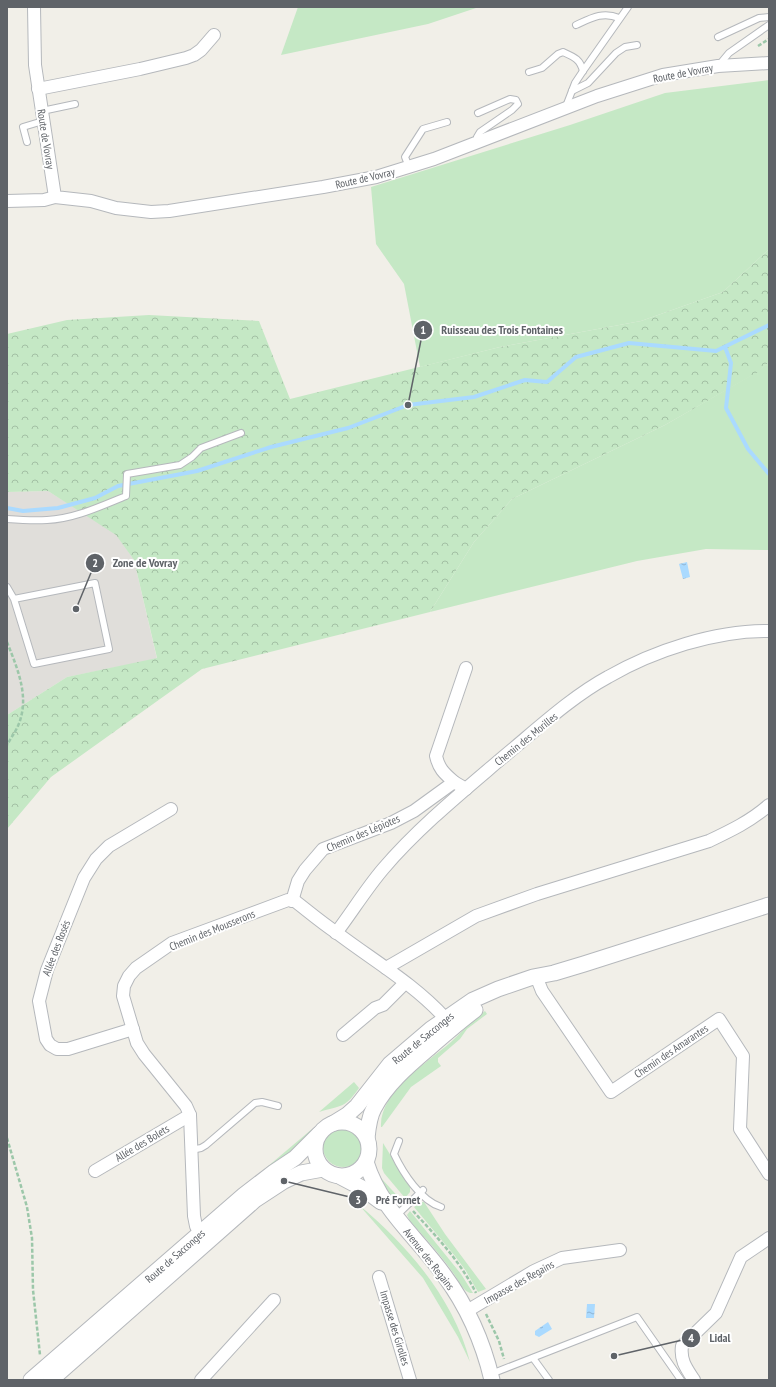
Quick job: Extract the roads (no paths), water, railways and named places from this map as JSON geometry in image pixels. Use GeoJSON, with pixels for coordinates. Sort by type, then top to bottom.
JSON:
{"type":"FeatureCollection","features":[{"type":"Feature","properties":{"kind":"street","name":"Route de Vovray"},"geometry":{"type":"LineString","coordinates":[[34,7],[34,65],[55,197],[91,201],[116,208],[152,212],[169,211],[361,181],[409,167],[479,142],[597,96],[663,75],[718,66],[769,63]]}},
{"type":"Feature","properties":{"kind":"street"},"geometry":{"type":"LineString","coordinates":[[38,89],[140,69],[186,58],[201,50],[214,35]]}},
{"type":"Feature","properties":{"kind":"street"},"geometry":{"type":"LineString","coordinates":[[7,202],[44,200],[55,197]]}},
{"type":"Feature","properties":{"kind":"street","name":"Chemin des Morilles"},"geometry":{"type":"LineString","coordinates":[[336,933],[382,870],[416,834],[466,789],[574,700],[607,677],[647,657],[702,639],[755,631],[769,631]]}},
{"type":"Feature","properties":{"kind":"street"},"geometry":{"type":"LineString","coordinates":[[466,668],[436,756],[438,766],[446,775],[466,789]]}},
{"type":"Feature","properties":{"kind":"street","name":"Chemin des Lépiotes"},"geometry":{"type":"LineString","coordinates":[[292,901],[298,881],[305,870],[323,849],[391,823],[414,811],[454,782]]}},
{"type":"Feature","properties":{"kind":"street"},"geometry":{"type":"LineString","coordinates":[[386,968],[476,916],[537,894],[709,841],[736,828],[769,805]]}},
{"type":"Feature","properties":{"kind":"street","name":"Allée des Rosés"},"geometry":{"type":"LineString","coordinates":[[133,1029],[68,1049],[57,1049],[46,1040],[39,1001],[47,970],[84,878],[96,859],[109,846],[171,809]]}},
{"type":"Feature","properties":{"kind":"street","name":"Chemin des Mousserons"},"geometry":{"type":"LineString","coordinates":[[200,1234],[196,1226],[194,1216],[190,1115],[186,1106],[144,1054],[137,1043],[123,996],[124,986],[129,976],[136,968],[172,943],[288,900],[292,901]]}},
{"type":"Feature","properties":{"kind":"street"},"geometry":{"type":"LineString","coordinates":[[292,901],[295,901],[336,933],[386,968],[431,1003],[445,1018],[462,1020]]}},
{"type":"Feature","properties":{"kind":"street","name":"Route de Sacconges"},"geometry":{"type":"LineString","coordinates":[[334,1123],[347,1115],[357,1106],[390,1064],[445,1018],[473,1000],[498,988],[533,977],[554,973],[769,905]]}},
{"type":"Feature","properties":{"kind":"street","name":"Route de Sacconges"},"geometry":{"type":"LineString","coordinates":[[367,1138],[368,1126],[373,1110],[386,1090],[400,1074],[462,1020],[494,998],[538,981],[554,973]]}},
{"type":"Feature","properties":{"kind":"street","name":"Chemin des Amarantes"},"geometry":{"type":"LineString","coordinates":[[538,981],[542,991],[611,1092],[719,1019],[743,1056],[740,1129],[769,1174]]}},
{"type":"Feature","properties":{"kind":"street"},"geometry":{"type":"LineString","coordinates":[[344,1035],[375,1008],[383,1005],[405,983]]}},
{"type":"Feature","properties":{"kind":"street"},"geometry":{"type":"LineString","coordinates":[[440,1039],[445,1018]]}},
{"type":"Feature","properties":{"kind":"street","name":"Allée des Bolets"},"geometry":{"type":"LineString","coordinates":[[95,1171],[190,1115]]}},
{"type":"Feature","properties":{"kind":"street"},"geometry":{"type":"LineString","coordinates":[[344,1122],[353,1124],[361,1130],[367,1138],[369,1151],[366,1162],[360,1170],[351,1175],[341,1177],[332,1175],[323,1169],[318,1162],[315,1152],[315,1143],[319,1134],[326,1127],[334,1123],[344,1122]]}},
{"type":"Feature","properties":{"kind":"street","name":"Route de Sacconges"},"geometry":{"type":"LineString","coordinates":[[48,1374],[200,1234],[250,1191],[295,1158],[319,1134]]}},
{"type":"Feature","properties":{"kind":"street","name":"Avenue des Regains"},"geometry":{"type":"LineString","coordinates":[[366,1162],[371,1179],[391,1212],[444,1275],[467,1311],[492,1377]]}},
{"type":"Feature","properties":{"kind":"street","name":"Route de Sacconges"},"geometry":{"type":"LineString","coordinates":[[31,1380],[48,1374],[127,1312],[259,1197],[284,1180],[300,1173],[323,1169]]}},
{"type":"Feature","properties":{"kind":"street","name":"Avenue des Regains"},"geometry":{"type":"LineString","coordinates":[[341,1177],[362,1188],[391,1212]]}},
{"type":"Feature","properties":{"kind":"street"},"geometry":{"type":"LineString","coordinates":[[694,1380],[682,1362],[682,1346],[716,1313],[741,1257],[769,1238]]}},
{"type":"Feature","properties":{"kind":"street","name":"Impasse des Regains"},"geometry":{"type":"LineString","coordinates":[[467,1311],[534,1272],[562,1258],[620,1250]]}},
{"type":"Feature","properties":{"kind":"street","name":"Impasse des Girolles"},"geometry":{"type":"LineString","coordinates":[[379,1276],[410,1380]]}},
{"type":"Feature","properties":{"kind":"street"},"geometry":{"type":"LineString","coordinates":[[201,1380],[274,1300]]}},
{"type":"Feature","properties":{"kind":"lane"},"geometry":{"type":"LineString","coordinates":[[565,109],[572,91],[583,71],[628,7]]}},
{"type":"Feature","properties":{"kind":"lane"},"geometry":{"type":"LineString","coordinates":[[576,25],[592,18],[604,15],[612,15],[619,18]]}},
{"type":"Feature","properties":{"kind":"lane"},"geometry":{"type":"LineString","coordinates":[[718,37],[759,18],[769,17]]}},
{"type":"Feature","properties":{"kind":"lane"},"geometry":{"type":"LineString","coordinates":[[718,66],[728,53],[769,26]]}},
{"type":"Feature","properties":{"kind":"lane"},"geometry":{"type":"LineString","coordinates":[[572,91],[593,79],[616,52],[625,47],[637,45]]}},
{"type":"Feature","properties":{"kind":"lane"},"geometry":{"type":"LineString","coordinates":[[529,72],[542,68],[558,54],[563,52],[576,58],[581,64],[583,71]]}},
{"type":"Feature","properties":{"kind":"lane"},"geometry":{"type":"LineString","coordinates":[[478,113],[510,98],[516,100],[518,104],[480,132],[478,137],[479,142]]}},
{"type":"Feature","properties":{"kind":"lane"},"geometry":{"type":"LineString","coordinates":[[27,142],[23,127],[42,116],[75,104]]}},
{"type":"Feature","properties":{"kind":"lane"},"geometry":{"type":"LineString","coordinates":[[409,167],[405,157],[423,129],[447,122]]}},
{"type":"Feature","properties":{"kind":"lane"},"geometry":{"type":"LineString","coordinates":[[7,519],[48,520],[65,518],[126,496],[127,474],[180,465],[202,448],[241,433]]}},
{"type":"Feature","properties":{"kind":"lane"},"geometry":{"type":"LineString","coordinates":[[7,587],[14,599],[34,664],[109,649],[95,583],[14,599]]}},
{"type":"Feature","properties":{"kind":"lane"},"geometry":{"type":"LineString","coordinates":[[191,1150],[201,1148],[206,1145],[255,1102],[278,1106]]}},
{"type":"Feature","properties":{"kind":"lane"},"geometry":{"type":"LineString","coordinates":[[399,1142],[394,1154],[398,1163],[421,1192],[435,1205],[441,1207]]}},
{"type":"Feature","properties":{"kind":"lane"},"geometry":{"type":"LineString","coordinates":[[391,1212],[421,1192]]}},
{"type":"Feature","properties":{"kind":"lane"},"geometry":{"type":"LineString","coordinates":[[492,1377],[533,1358],[637,1317],[681,1380]]}},
{"type":"Feature","properties":{"kind":"lane"},"geometry":{"type":"LineString","coordinates":[[533,1358],[549,1380]]}},
{"type":"Feature","properties":{"kind":"water"},"geometry":{"type":"Polygon","coordinates":[[[687,562],[690,577],[683,579],[679,564],[687,562]]]}},
{"type":"Feature","properties":{"kind":"water"},"geometry":{"type":"Polygon","coordinates":[[[587,1304],[595,1304],[594,1318],[586,1318],[587,1304]]]}},
{"type":"Feature","properties":{"kind":"water"},"geometry":{"type":"Polygon","coordinates":[[[548,1322],[552,1329],[539,1337],[535,1335],[535,1331],[548,1322]]]}},
{"type":"Feature","properties":{"kind":"waterway"},"geometry":{"type":"LineString","coordinates":[[7,508],[23,511],[58,508],[95,498],[118,486],[197,471],[271,447],[348,428],[408,405],[474,397],[525,380],[547,382],[576,357],[629,343],[716,351],[769,325]]}},
{"type":"Feature","properties":{"kind":"waterway"},"geometry":{"type":"LineString","coordinates":[[725,347],[731,363],[726,408],[748,449],[769,474]]}},
{"type":"Feature","properties":{"kind":"place","name":"Ruisseau des Trois Fontaines"},"geometry":{"type":"Point","coordinates":[408,405]}},
{"type":"Feature","properties":{"kind":"place","name":"Zone de Vovray"},"geometry":{"type":"Point","coordinates":[76,609]}},
{"type":"Feature","properties":{"kind":"place","name":"Pré Fornet"},"geometry":{"type":"Point","coordinates":[284,1181]}},
{"type":"Feature","properties":{"kind":"place","name":"Lidal"},"geometry":{"type":"Point","coordinates":[614,1356]}}]}
